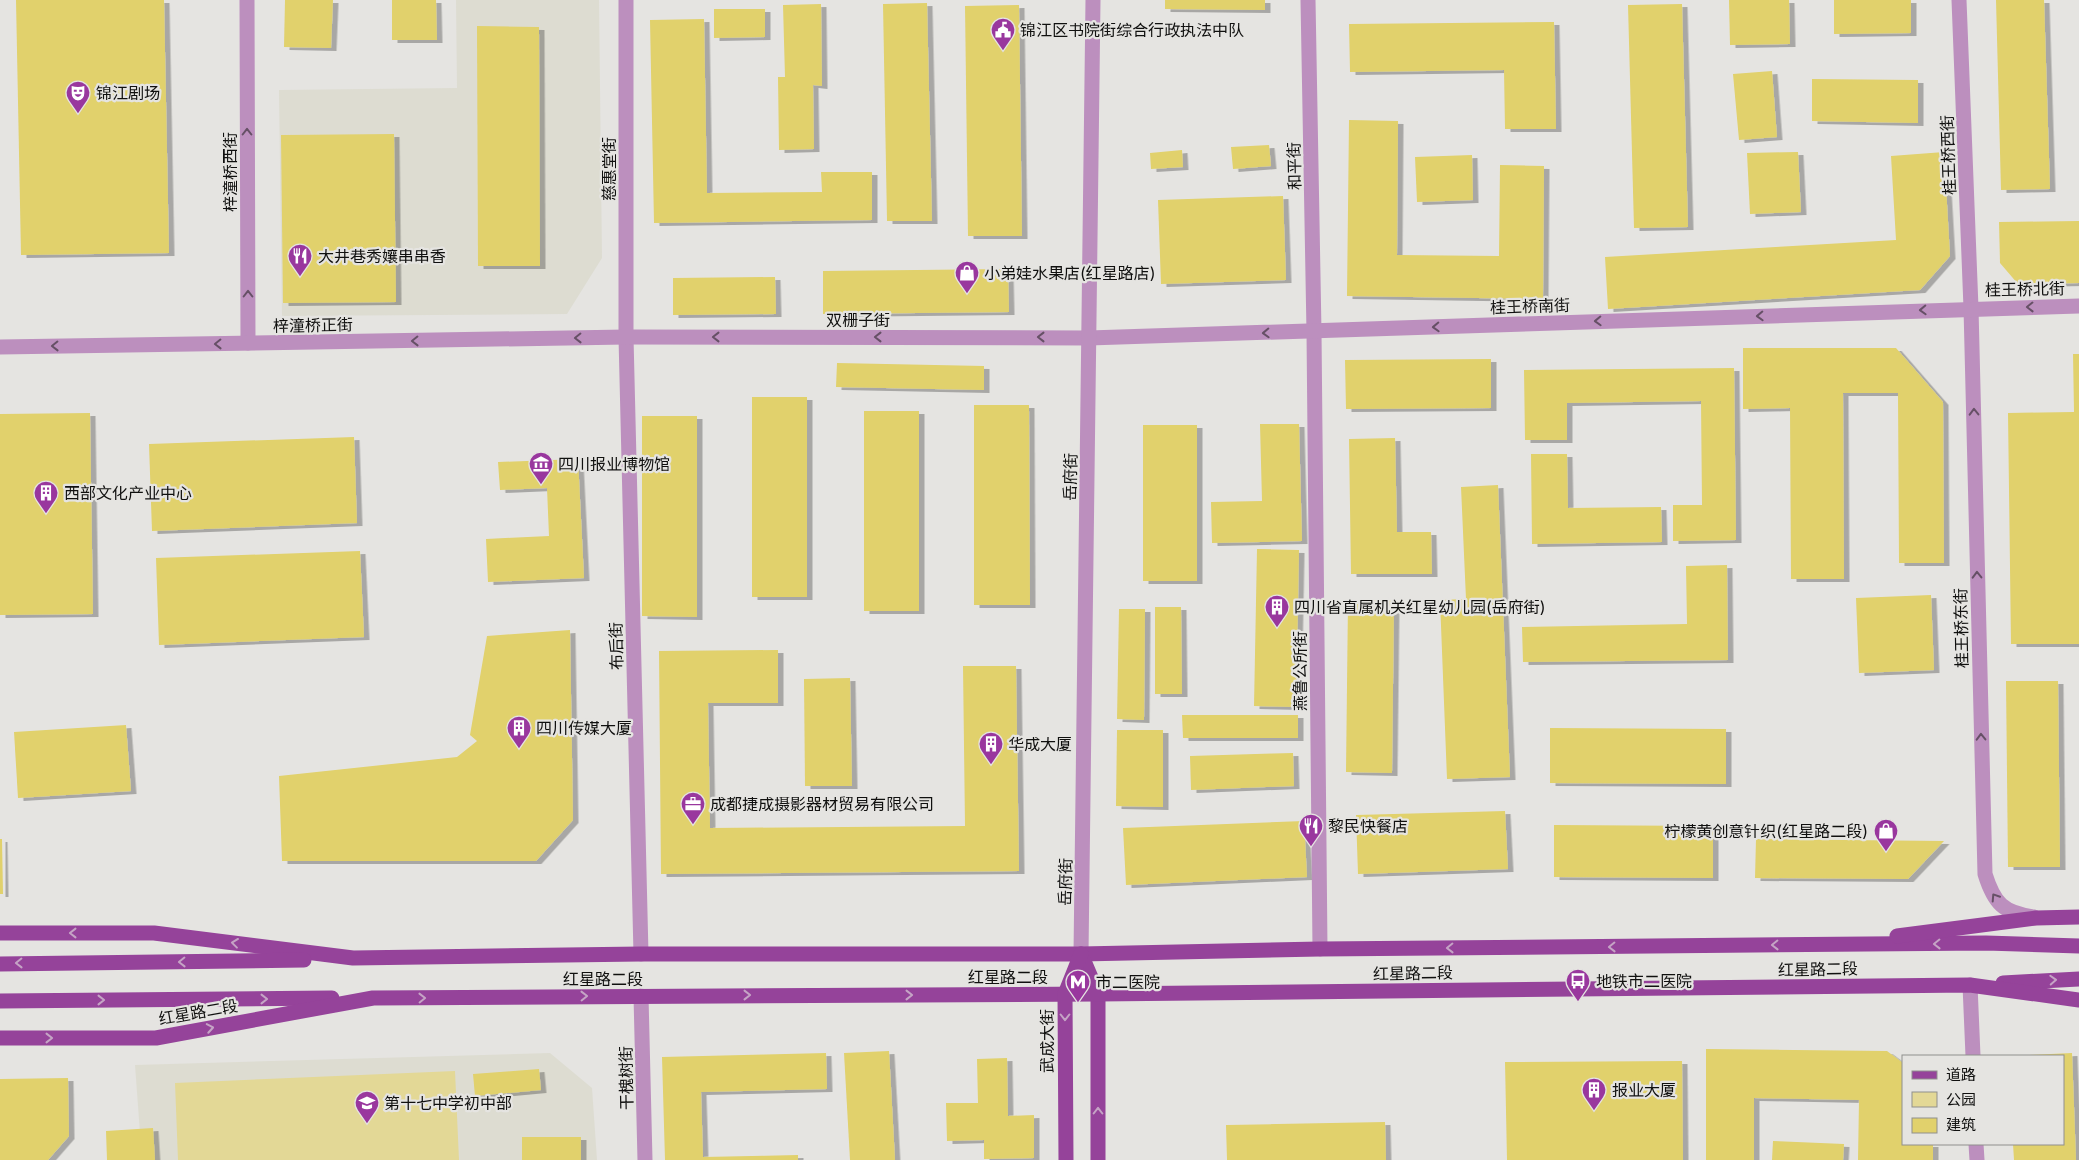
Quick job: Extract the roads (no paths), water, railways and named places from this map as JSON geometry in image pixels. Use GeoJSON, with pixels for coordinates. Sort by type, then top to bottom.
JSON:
{"type":"FeatureCollection","features":[{"type":"Feature","properties":{"kind":"main road","name":"红星路二段"},"geometry":{"type":"LineString","coordinates":[[1830,945],[2036,918],[2079,917]]}},
{"type":"Feature","properties":{"kind":"main road","name":"红星路二段"},"geometry":{"type":"LineString","coordinates":[[0,933],[154,933],[353,958],[641,954],[1082,954],[1320,949],[1986,943],[2079,946]]}},
{"type":"Feature","properties":{"kind":"main road"},"geometry":{"type":"LineString","coordinates":[[1082,954],[1098,994],[1098,1160]]}},
{"type":"Feature","properties":{"kind":"main road","name":"武成大街"},"geometry":{"type":"LineString","coordinates":[[1066,1160],[1065,994],[1082,954]]}},
{"type":"Feature","properties":{"kind":"main road"},"geometry":{"type":"LineString","coordinates":[[0,964],[353,958]]}},
{"type":"Feature","properties":{"kind":"main road"},"geometry":{"type":"LineString","coordinates":[[1970,985],[2079,979]]}},
{"type":"Feature","properties":{"kind":"main road","name":"红星路二段"},"geometry":{"type":"LineString","coordinates":[[0,1038],[156,1038],[373,998],[1098,994],[1970,985],[2079,1000]]}},
{"type":"Feature","properties":{"kind":"main road"},"geometry":{"type":"LineString","coordinates":[[0,1000],[373,998]]}},
{"type":"Feature","properties":{"kind":"street","name":"梓潼桥西街"},"geometry":{"type":"LineString","coordinates":[[247,0],[248,343]]}},
{"type":"Feature","properties":{"kind":"street","name":"慈惠堂街"},"geometry":{"type":"LineString","coordinates":[[626,0],[626,338]]}},
{"type":"Feature","properties":{"kind":"street","name":"岳府街"},"geometry":{"type":"LineString","coordinates":[[1082,954],[1094,0]]}},
{"type":"Feature","properties":{"kind":"street","name":"和平街"},"geometry":{"type":"LineString","coordinates":[[1308,0],[1314,332]]}},
{"type":"Feature","properties":{"kind":"street","name":"桂王桥西街"},"geometry":{"type":"LineString","coordinates":[[1959,0],[1971,308]]}},
{"type":"Feature","properties":{"kind":"street","name":"桂王桥北街"},"geometry":{"type":"LineString","coordinates":[[1971,308],[2079,306]]}},
{"type":"Feature","properties":{"kind":"street","name":"桂王桥南街"},"geometry":{"type":"LineString","coordinates":[[1089,338],[1314,332],[1971,308]]}},
{"type":"Feature","properties":{"kind":"street","name":"桂王桥东街"},"geometry":{"type":"LineString","coordinates":[[1971,308],[1985,874],[1989,889],[1998,903],[2008,911],[2036,918]]}},
{"type":"Feature","properties":{"kind":"street","name":"燕鲁公所街"},"geometry":{"type":"LineString","coordinates":[[1314,332],[1320,949]]}},
{"type":"Feature","properties":{"kind":"street","name":"梓潼桥正街"},"geometry":{"type":"LineString","coordinates":[[0,347],[626,338]]}},
{"type":"Feature","properties":{"kind":"street","name":"双栅子街"},"geometry":{"type":"LineString","coordinates":[[626,338],[1089,338]]}},
{"type":"Feature","properties":{"kind":"street","name":"布后街"},"geometry":{"type":"LineString","coordinates":[[626,338],[641,954]]}},
{"type":"Feature","properties":{"kind":"street"},"geometry":{"type":"LineString","coordinates":[[1970,985],[1973,1055]]}},
{"type":"Feature","properties":{"kind":"street","name":"干槐树街"},"geometry":{"type":"LineString","coordinates":[[641,996],[645,1160]]}},
{"type":"Feature","properties":{"kind":"street"},"geometry":{"type":"LineString","coordinates":[[1976,1145],[1977,1160]]}},
{"type":"Feature","properties":{"kind":"place","name":"锦江区书院街综合行政执法中队"},"geometry":{"type":"Point","coordinates":[1003,51]}},
{"type":"Feature","properties":{"kind":"place","name":"锦江剧场"},"geometry":{"type":"Point","coordinates":[78,114]}},
{"type":"Feature","properties":{"kind":"place","name":"大井巷秀孃串串香"},"geometry":{"type":"Point","coordinates":[300,277]}},
{"type":"Feature","properties":{"kind":"place","name":"小弟娃水果店(红星路店)"},"geometry":{"type":"Point","coordinates":[967,294]}},
{"type":"Feature","properties":{"kind":"place","name":"四川报业博物馆"},"geometry":{"type":"Point","coordinates":[541,485]}},
{"type":"Feature","properties":{"kind":"place","name":"西部文化产业中心"},"geometry":{"type":"Point","coordinates":[46,514]}},
{"type":"Feature","properties":{"kind":"place","name":"四川省直属机关红星幼儿园(岳府街)"},"geometry":{"type":"Point","coordinates":[1277,628]}},
{"type":"Feature","properties":{"kind":"place","name":"四川传媒大厦"},"geometry":{"type":"Point","coordinates":[519,749]}},
{"type":"Feature","properties":{"kind":"place","name":"华成大厦"},"geometry":{"type":"Point","coordinates":[991,765]}},
{"type":"Feature","properties":{"kind":"place","name":"成都捷成摄影器材贸易有限公司"},"geometry":{"type":"Point","coordinates":[693,825]}},
{"type":"Feature","properties":{"kind":"place","name":"黎民快餐店"},"geometry":{"type":"Point","coordinates":[1311,847]}},
{"type":"Feature","properties":{"kind":"place","name":"柠檬黄创意针织(红星路二段)"},"geometry":{"type":"Point","coordinates":[1886,852]}},
{"type":"Feature","properties":{"kind":"place","name":"地铁市二医院"},"geometry":{"type":"Point","coordinates":[1578,1002]}},
{"type":"Feature","properties":{"kind":"place","name":"市二医院"},"geometry":{"type":"Point","coordinates":[1078,1003]}},
{"type":"Feature","properties":{"kind":"place","name":"报业大厦"},"geometry":{"type":"Point","coordinates":[1594,1111]}},
{"type":"Feature","properties":{"kind":"place","name":"第十七中学初中部"},"geometry":{"type":"Point","coordinates":[367,1124]}}]}
